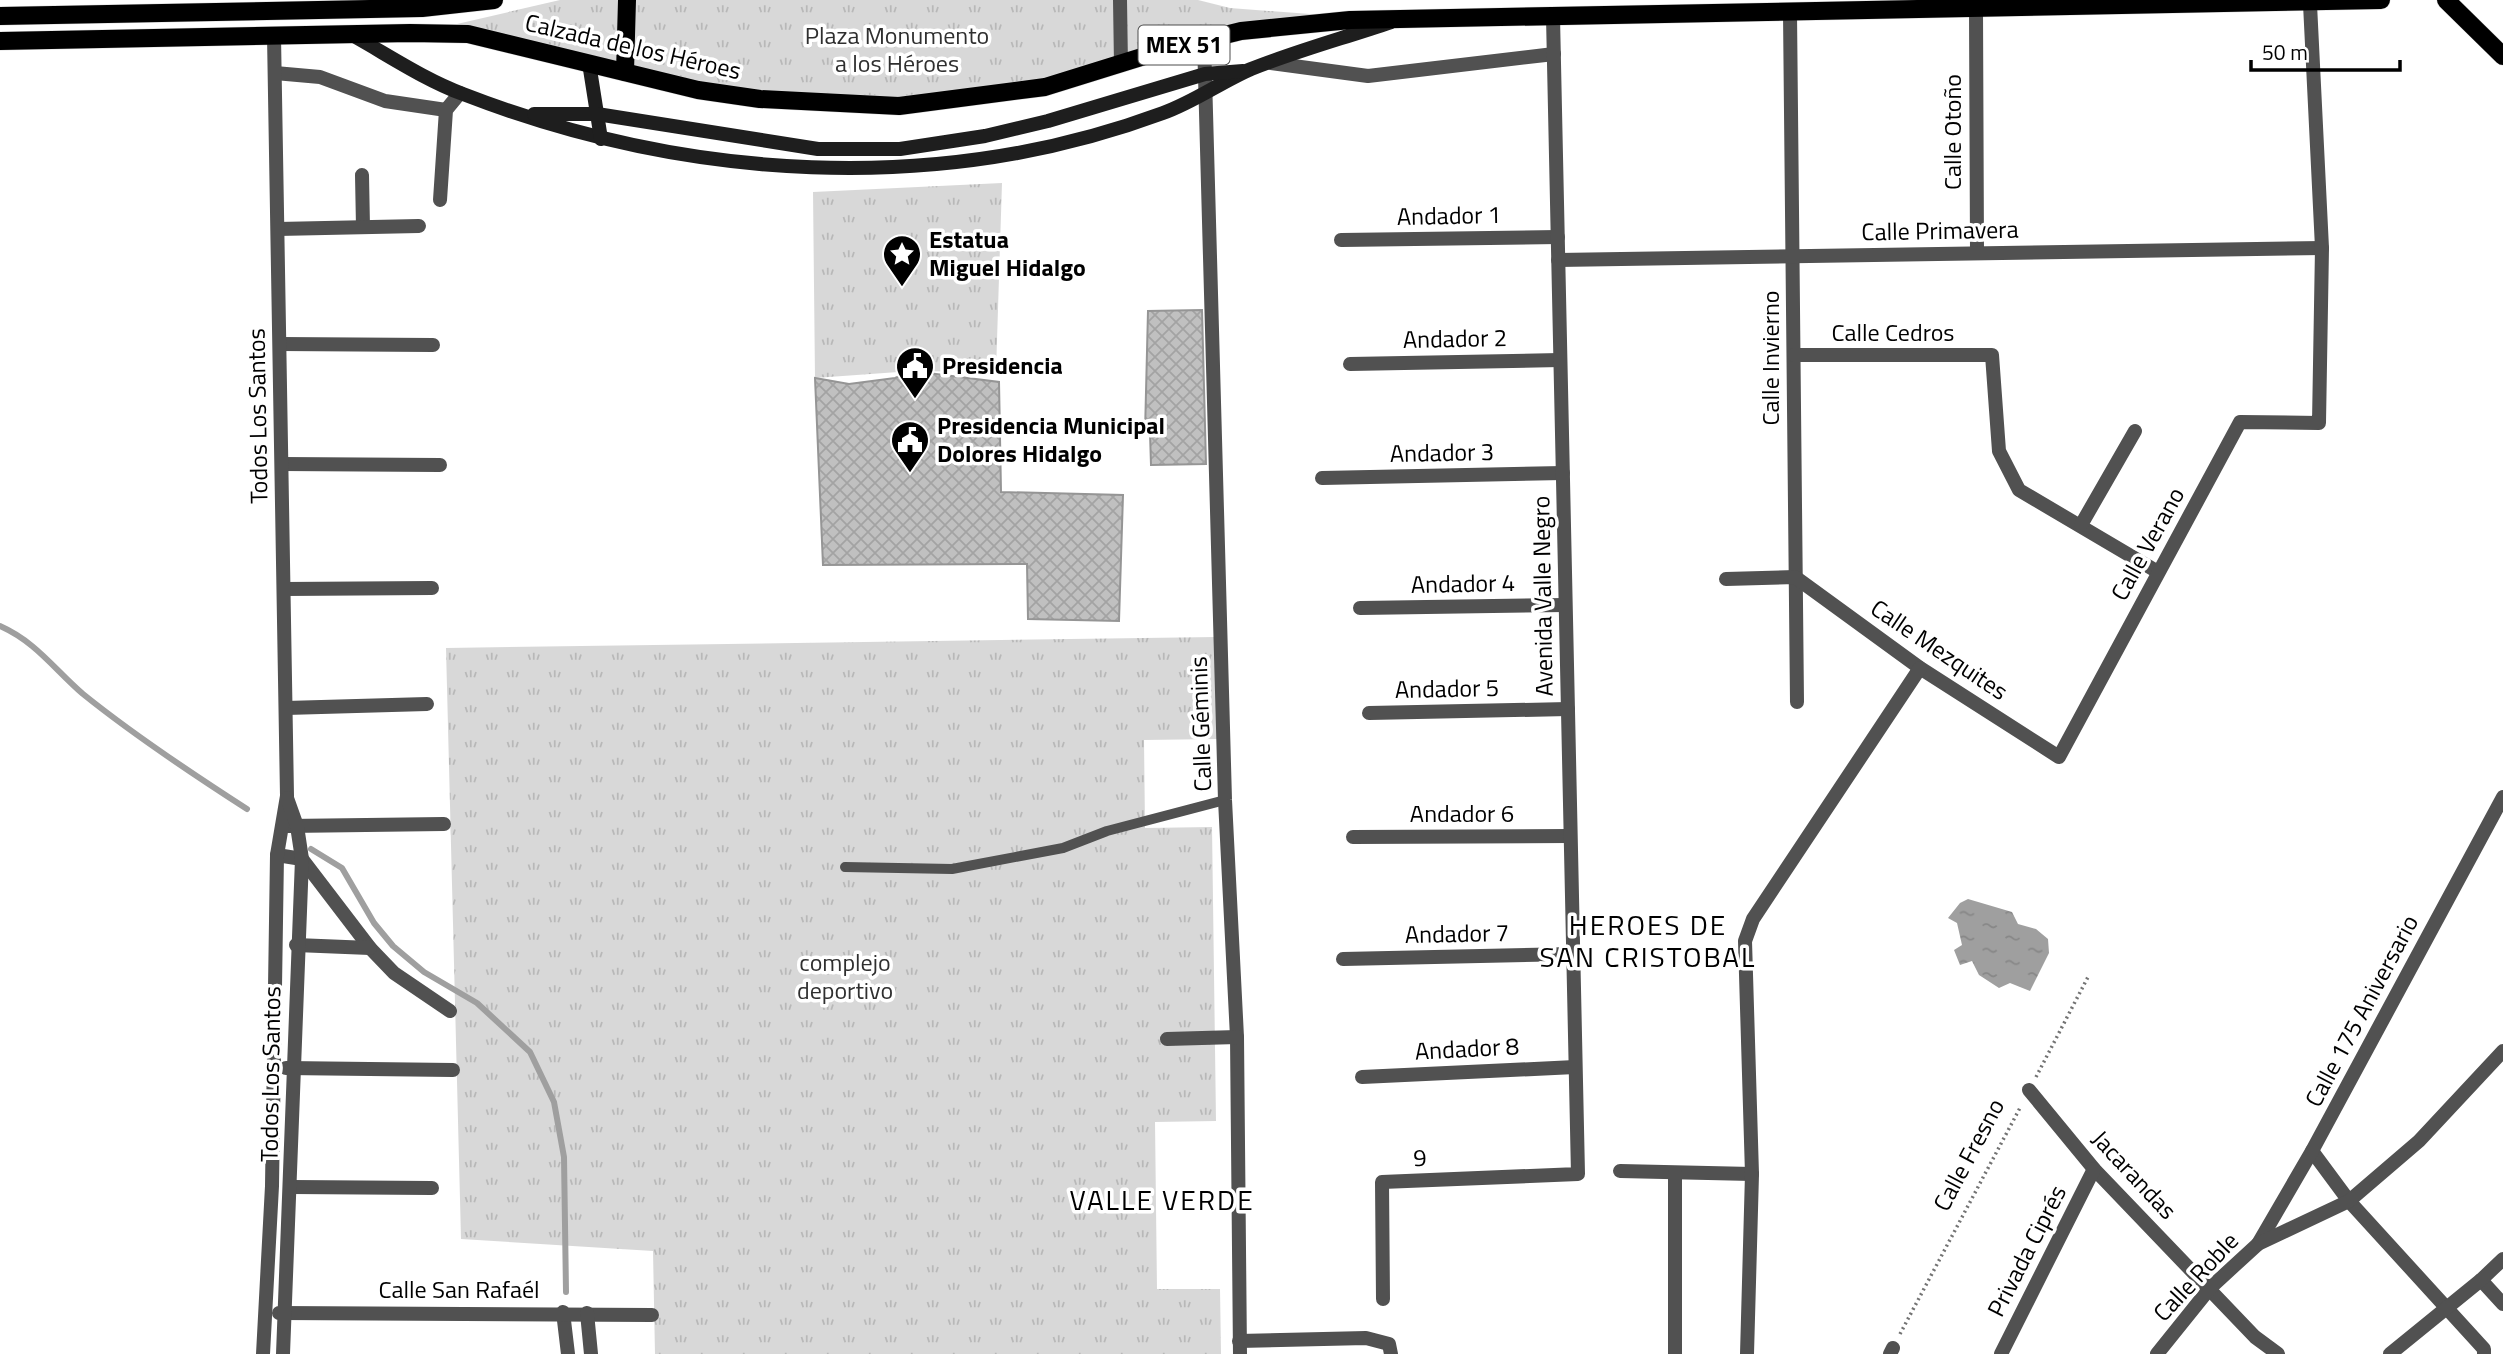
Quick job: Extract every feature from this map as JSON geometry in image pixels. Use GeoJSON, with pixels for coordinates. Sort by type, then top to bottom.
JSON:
{"type":"FeatureCollection","features":[{"type":"Feature","properties":{"kind":"main road"},"geometry":{"type":"LineString","coordinates":[[335,7],[358,0]]}},
{"type":"Feature","properties":{"kind":"main road","name":"Calzada de los Héroes"},"geometry":{"type":"LineString","coordinates":[[0,16],[107,7],[263,5],[422,8],[494,0]]}},
{"type":"Feature","properties":{"kind":"main road"},"geometry":{"type":"LineString","coordinates":[[625,72],[627,0]]}},
{"type":"Feature","properties":{"kind":"main road","name":"Calzada de los Héroes"},"geometry":{"type":"LineString","coordinates":[[0,41],[468,34],[698,90],[760,99],[899,106],[1045,87],[1204,40],[1292,24],[1399,19],[2310,4],[2381,0]]}},
{"type":"Feature","properties":{"kind":"main road"},"geometry":{"type":"LineString","coordinates":[[2446,0],[2503,56]]}},
{"type":"Feature","properties":{"kind":"main road"},"geometry":{"type":"LineString","coordinates":[[274,36],[279,20],[290,14],[317,8]]}},
{"type":"Feature","properties":{"kind":"street"},"geometry":{"type":"LineString","coordinates":[[1121,0],[1121,65]]}},
{"type":"Feature","properties":{"kind":"street"},"geometry":{"type":"LineString","coordinates":[[2310,4],[2322,248]]}},
{"type":"Feature","properties":{"kind":"street","name":"Calle Otoño"},"geometry":{"type":"LineString","coordinates":[[1976,10],[1977,253]]}},
{"type":"Feature","properties":{"kind":"street","name":"Calle Invierno"},"geometry":{"type":"LineString","coordinates":[[1790,13],[1797,702]]}},
{"type":"Feature","properties":{"kind":"street","name":"Avenida Valle Negro"},"geometry":{"type":"LineString","coordinates":[[1553,17],[1578,1174]]}},
{"type":"Feature","properties":{"kind":"street"},"geometry":{"type":"LineString","coordinates":[[352,35],[460,93],[601,139],[691,157],[804,169],[892,168],[986,158],[1055,146],[1164,113],[1249,70],[1399,19]]}},
{"type":"Feature","properties":{"kind":"street","name":"Todos Los Santos"},"geometry":{"type":"LineString","coordinates":[[263,1354],[267,1313],[277,855],[287,796],[274,36]]}},
{"type":"Feature","properties":{"kind":"street","name":"Calle Géminis"},"geometry":{"type":"LineString","coordinates":[[1204,40],[1226,800],[1237,1037],[1240,1348]]}},
{"type":"Feature","properties":{"kind":"street"},"geometry":{"type":"LineString","coordinates":[[1271,62],[1368,76],[1554,54]]}},
{"type":"Feature","properties":{"kind":"street"},"geometry":{"type":"LineString","coordinates":[[589,63],[601,139]]}},
{"type":"Feature","properties":{"kind":"street"},"geometry":{"type":"LineString","coordinates":[[518,114],[597,114],[818,149],[900,149],[985,136],[1048,121],[1205,74],[1249,70]]}},
{"type":"Feature","properties":{"kind":"street"},"geometry":{"type":"LineString","coordinates":[[275,73],[320,77],[385,100],[446,110]]}},
{"type":"Feature","properties":{"kind":"street"},"geometry":{"type":"LineString","coordinates":[[440,200],[446,110],[460,93]]}},
{"type":"Feature","properties":{"kind":"street"},"geometry":{"type":"LineString","coordinates":[[1048,121],[1055,146]]}},
{"type":"Feature","properties":{"kind":"street"},"geometry":{"type":"LineString","coordinates":[[691,157],[693,131]]}},
{"type":"Feature","properties":{"kind":"street"},"geometry":{"type":"LineString","coordinates":[[362,176],[363,227]]}},
{"type":"Feature","properties":{"kind":"street"},"geometry":{"type":"LineString","coordinates":[[278,229],[419,226]]}},
{"type":"Feature","properties":{"kind":"street","name":"Andador 1"},"geometry":{"type":"LineString","coordinates":[[1341,240],[1558,237]]}},
{"type":"Feature","properties":{"kind":"street","name":"Calle Primavera"},"geometry":{"type":"LineString","coordinates":[[1558,260],[2322,248]]}},
{"type":"Feature","properties":{"kind":"street","name":"Calle Verano"},"geometry":{"type":"LineString","coordinates":[[2059,757],[2240,422],[2319,423],[2322,248]]}},
{"type":"Feature","properties":{"kind":"street"},"geometry":{"type":"LineString","coordinates":[[280,344],[433,345]]}},
{"type":"Feature","properties":{"kind":"street","name":"Calle Cedros"},"geometry":{"type":"LineString","coordinates":[[1794,355],[1992,355],[1999,451],[2019,490],[2081,525]]}},
{"type":"Feature","properties":{"kind":"street","name":"Andador 2"},"geometry":{"type":"LineString","coordinates":[[1350,364],[1560,360]]}},
{"type":"Feature","properties":{"kind":"street"},"geometry":{"type":"LineString","coordinates":[[2135,431],[2081,525],[2158,572]]}},
{"type":"Feature","properties":{"kind":"street"},"geometry":{"type":"LineString","coordinates":[[282,464],[440,465]]}},
{"type":"Feature","properties":{"kind":"street","name":"Andador 3"},"geometry":{"type":"LineString","coordinates":[[1322,478],[1563,473]]}},
{"type":"Feature","properties":{"kind":"street"},"geometry":{"type":"LineString","coordinates":[[1726,579],[1795,578]]}},
{"type":"Feature","properties":{"kind":"street","name":"Calle Mezquites"},"geometry":{"type":"LineString","coordinates":[[1795,578],[1920,668],[2059,757]]}},
{"type":"Feature","properties":{"kind":"street"},"geometry":{"type":"LineString","coordinates":[[284,589],[432,588]]}},
{"type":"Feature","properties":{"kind":"street","name":"Andador 4"},"geometry":{"type":"LineString","coordinates":[[1360,608],[1565,606]]}},
{"type":"Feature","properties":{"kind":"street"},"geometry":{"type":"LineString","coordinates":[[1747,1354],[1752,1174],[1745,941],[1753,919],[1920,668]]}},
{"type":"Feature","properties":{"kind":"street"},"geometry":{"type":"LineString","coordinates":[[286,708],[427,704]]}},
{"type":"Feature","properties":{"kind":"street","name":"Andador 5"},"geometry":{"type":"LineString","coordinates":[[1369,713],[1568,709]]}},
{"type":"Feature","properties":{"kind":"street","name":"Todos Los Santos"},"geometry":{"type":"LineString","coordinates":[[283,1354],[292,1187],[296,945],[302,859],[297,826],[287,796]]}},
{"type":"Feature","properties":{"kind":"street","name":"Calle 175 Aniversario"},"geometry":{"type":"LineString","coordinates":[[2258,1244],[2312,1151],[2503,797]]}},
{"type":"Feature","properties":{"kind":"street"},"geometry":{"type":"LineString","coordinates":[[281,827],[444,824]]}},
{"type":"Feature","properties":{"kind":"street","name":"Andador 6"},"geometry":{"type":"LineString","coordinates":[[1353,837],[1570,836]]}},
{"type":"Feature","properties":{"kind":"street"},"geometry":{"type":"LineString","coordinates":[[277,855],[302,859],[370,948],[394,973],[450,1011]]}},
{"type":"Feature","properties":{"kind":"street"},"geometry":{"type":"LineString","coordinates":[[296,945],[370,948]]}},
{"type":"Feature","properties":{"kind":"street","name":"Andador 7"},"geometry":{"type":"LineString","coordinates":[[1343,959],[1573,954]]}},
{"type":"Feature","properties":{"kind":"street"},"geometry":{"type":"LineString","coordinates":[[1167,1039],[1237,1037]]}},
{"type":"Feature","properties":{"kind":"street","name":"Calle Roble"},"geometry":{"type":"LineString","coordinates":[[2157,1354],[2210,1288],[2258,1244],[2349,1201],[2419,1141],[2503,1051]]}},
{"type":"Feature","properties":{"kind":"street","name":"Andador 8"},"geometry":{"type":"LineString","coordinates":[[1362,1077],[1575,1067]]}},
{"type":"Feature","properties":{"kind":"street"},"geometry":{"type":"LineString","coordinates":[[273,1068],[453,1070]]}},
{"type":"Feature","properties":{"kind":"street","name":"Jacarandas"},"geometry":{"type":"LineString","coordinates":[[2029,1090],[2094,1169],[2255,1337],[2278,1354]]}},
{"type":"Feature","properties":{"kind":"street"},"geometry":{"type":"LineString","coordinates":[[2312,1151],[2349,1201],[2484,1349],[2484,1354]]}},
{"type":"Feature","properties":{"kind":"street","name":"Privada Ciprés"},"geometry":{"type":"LineString","coordinates":[[2001,1354],[2094,1169]]}},
{"type":"Feature","properties":{"kind":"street"},"geometry":{"type":"LineString","coordinates":[[1619,1171],[1752,1174]]}},
{"type":"Feature","properties":{"kind":"street"},"geometry":{"type":"LineString","coordinates":[[1675,1173],[1675,1354]]}},
{"type":"Feature","properties":{"kind":"street","name":"9"},"geometry":{"type":"LineString","coordinates":[[1383,1299],[1382,1182],[1578,1174]]}},
{"type":"Feature","properties":{"kind":"street"},"geometry":{"type":"LineString","coordinates":[[292,1187],[432,1188]]}},
{"type":"Feature","properties":{"kind":"street"},"geometry":{"type":"LineString","coordinates":[[2390,1354],[2503,1259]]}},
{"type":"Feature","properties":{"kind":"street"},"geometry":{"type":"LineString","coordinates":[[2481,1280],[2503,1304]]}},
{"type":"Feature","properties":{"kind":"street"},"geometry":{"type":"LineString","coordinates":[[563,1312],[568,1354]]}},
{"type":"Feature","properties":{"kind":"street","name":"Calle San Rafaél"},"geometry":{"type":"LineString","coordinates":[[267,1313],[563,1312],[652,1315]]}},
{"type":"Feature","properties":{"kind":"street"},"geometry":{"type":"LineString","coordinates":[[587,1314],[591,1354]]}},
{"type":"Feature","properties":{"kind":"street"},"geometry":{"type":"LineString","coordinates":[[1240,1348],[1366,1338],[1390,1349]]}},
{"type":"Feature","properties":{"kind":"lane"},"geometry":{"type":"LineString","coordinates":[[845,867],[952,869],[1063,848],[1107,831],[1226,800]]}},
{"type":"Feature","properties":{"kind":"path","name":"Calle Fresno"},"geometry":{"type":"LineString","coordinates":[[1891,1351],[2088,977]]}},
{"type":"Feature","properties":{"kind":"green space","name":"Plaza Monumento a los Héroes"},"geometry":{"type":"Polygon","coordinates":[[[560,0],[1198,0],[1230,8],[1337,16],[1046,80],[895,99],[699,87],[457,24],[560,0]]]}},
{"type":"Feature","properties":{"kind":"green space"},"geometry":{"type":"Polygon","coordinates":[[[1002,183],[996,372],[912,371],[815,378],[813,192],[1002,183]]]}},
{"type":"Feature","properties":{"kind":"green space","name":"complejo deportivo"},"geometry":{"type":"Polygon","coordinates":[[[1216,637],[1217,739],[1144,740],[1145,828],[1212,827],[1216,1121],[1155,1122],[1157,1289],[1220,1289],[1221,1354],[655,1354],[653,1251],[461,1239],[446,648],[1216,637]]]}},
{"type":"Feature","properties":{"kind":"water"},"geometry":{"type":"Polygon","coordinates":[[[1968,899],[2012,912],[2018,924],[2036,929],[2048,939],[2049,953],[2030,991],[2010,983],[1999,988],[1979,975],[1972,961],[1960,965],[1954,950],[1962,945],[1957,923],[1948,918],[1960,903],[1968,899]]]}},
{"type":"Feature","properties":{"kind":"building"},"geometry":{"type":"Polygon","coordinates":[[[1202,310],[1206,464],[1151,465],[1150,433],[1145,433],[1148,311],[1202,310]]]}},
{"type":"Feature","properties":{"kind":"building","name":"Presidencia Municipal Dolores Hidalgo"},"geometry":{"type":"Polygon","coordinates":[[[912,371],[999,382],[1001,492],[1123,495],[1119,621],[1028,619],[1027,564],[823,565],[815,378],[849,384],[895,378],[912,371]]]}},
{"type":"Feature","properties":{"kind":"waterway"},"geometry":{"type":"LineString","coordinates":[[0,626],[34,648],[83,694],[123,725],[247,809]]}},
{"type":"Feature","properties":{"kind":"waterway"},"geometry":{"type":"LineString","coordinates":[[311,849],[342,868],[374,923],[393,946],[424,972],[477,1003],[530,1052],[554,1102],[564,1157],[566,1292]]}},
{"type":"Feature","properties":{"kind":"place","name":"Estatua Miguel Hidalgo"},"geometry":{"type":"Point","coordinates":[902,288]}},
{"type":"Feature","properties":{"kind":"place","name":"Presidencia"},"geometry":{"type":"Point","coordinates":[915,400]}},
{"type":"Feature","properties":{"kind":"place","name":"Presidencia Municipal Dolores Hidalgo"},"geometry":{"type":"Point","coordinates":[910,474]}},
{"type":"Feature","properties":{"kind":"district","name":"HEROES DE SAN CRISTOBAL"},"geometry":{"type":"Point","coordinates":[1648,941]}},
{"type":"Feature","properties":{"kind":"district","name":"VALLE VERDE"},"geometry":{"type":"Point","coordinates":[1162,1200]}}]}
